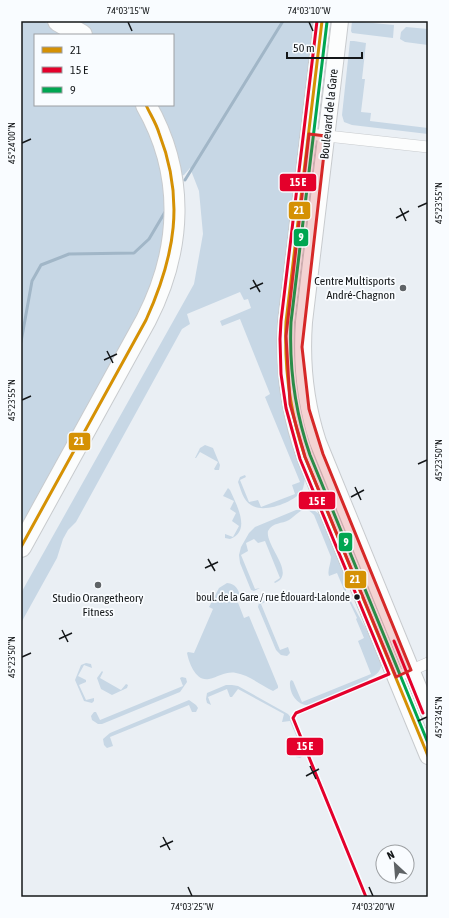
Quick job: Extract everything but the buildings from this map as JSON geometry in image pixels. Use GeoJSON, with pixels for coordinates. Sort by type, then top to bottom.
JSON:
{"type":"FeatureCollection","features":[{"type":"Feature","properties":{"kind":"highway"},"geometry":{"type":"LineString","coordinates":[[58,21],[80,34]]}},
{"type":"Feature","properties":{"kind":"highway"},"geometry":{"type":"LineString","coordinates":[[21,547],[146,320],[161,289],[166,273],[174,232],[174,188],[161,136],[146,106]]}},
{"type":"Feature","properties":{"kind":"main road","name":"Boulevard de la Gare"},"geometry":{"type":"LineString","coordinates":[[322,21],[286,322],[285,360],[288,394],[295,425],[305,457],[428,756]]}},
{"type":"Feature","properties":{"kind":"main road","name":"Boulevard de la Gare"},"geometry":{"type":"LineString","coordinates":[[340,21],[303,335],[303,369],[305,389],[310,414],[321,448],[428,711]]}},
{"type":"Feature","properties":{"kind":"street"},"geometry":{"type":"LineString","coordinates":[[309,134],[428,147]]}},
{"type":"Feature","properties":{"kind":"street"},"geometry":{"type":"LineString","coordinates":[[396,677],[428,663]]}},
{"type":"Feature","properties":{"kind":"highlighted area"},"geometry":{"type":"Polygon","coordinates":[[[309,134],[326,136],[302,347],[309,409],[323,454],[411,670],[396,677],[305,457],[290,404],[286,336],[309,134]]]}},
{"type":"Feature","properties":{"kind":"shaded area"},"geometry":{"type":"Polygon","coordinates":[[[21,21],[43,21],[68,34],[34,34],[34,106],[139,106],[155,138],[169,214],[152,290],[21,532],[21,21]]]}},
{"type":"Feature","properties":{"kind":"shaded area"},"geometry":{"type":"Polygon","coordinates":[[[71,21],[314,21],[281,318],[305,480],[302,491],[286,503],[278,506],[263,508],[248,503],[238,482],[240,477],[245,475],[246,477],[240,480],[249,502],[258,500],[261,507],[295,494],[292,485],[300,482],[265,397],[270,394],[240,319],[222,326],[220,321],[251,308],[248,299],[244,300],[240,292],[187,314],[190,324],[182,329],[76,522],[68,530],[63,539],[57,558],[21,623],[21,593],[194,284],[203,234],[199,191],[190,168],[184,175],[181,176],[154,106],[174,106],[174,34],[91,34],[71,21]]]}},
{"type":"Feature","properties":{"kind":"shaded area"},"geometry":{"type":"Polygon","coordinates":[[[352,21],[394,25],[393,38],[352,33],[352,21]]]}},
{"type":"Feature","properties":{"kind":"shaded area"},"geometry":{"type":"Polygon","coordinates":[[[406,27],[428,29],[428,45],[405,42],[400,39],[401,32],[406,27]]]}},
{"type":"Feature","properties":{"kind":"shaded area"},"geometry":{"type":"Polygon","coordinates":[[[350,41],[366,43],[362,79],[365,79],[361,112],[371,113],[370,121],[428,128],[428,134],[352,125],[344,122],[342,115],[350,41]]]}},
{"type":"Feature","properties":{"kind":"shaded area"},"geometry":{"type":"Polygon","coordinates":[[[205,445],[213,448],[220,465],[219,470],[214,469],[218,462],[200,452],[195,458],[200,448],[205,445]]]}},
{"type":"Feature","properties":{"kind":"shaded area"},"geometry":{"type":"Polygon","coordinates":[[[228,488],[230,490],[238,510],[241,524],[237,535],[230,539],[225,538],[225,534],[233,537],[239,526],[232,521],[236,513],[230,509],[234,501],[223,496],[228,488]]]}},
{"type":"Feature","properties":{"kind":"shaded area"},"geometry":{"type":"Polygon","coordinates":[[[306,509],[315,511],[322,516],[339,559],[348,588],[346,591],[345,592],[337,573],[329,576],[328,571],[331,557],[314,515],[307,510],[301,511],[289,520],[272,526],[268,531],[268,537],[279,559],[283,573],[281,579],[275,583],[274,582],[280,578],[265,541],[258,543],[254,539],[246,543],[248,551],[241,555],[255,589],[260,588],[254,591],[251,590],[240,563],[239,555],[241,547],[249,533],[255,527],[296,510],[306,509]]]}},
{"type":"Feature","properties":{"kind":"shaded area"},"geometry":{"type":"Polygon","coordinates":[[[227,583],[235,586],[239,592],[241,598],[237,600],[244,618],[249,616],[278,686],[278,688],[273,691],[251,678],[236,673],[222,674],[209,679],[200,678],[189,662],[187,653],[194,653],[213,609],[209,607],[219,588],[227,583]]]}},
{"type":"Feature","properties":{"kind":"shaded area"},"geometry":{"type":"Polygon","coordinates":[[[348,599],[350,599],[377,652],[381,666],[379,671],[368,679],[369,681],[311,705],[302,704],[295,699],[291,691],[291,680],[293,681],[302,702],[371,674],[358,641],[364,638],[348,599]]]}},
{"type":"Feature","properties":{"kind":"shaded area"},"geometry":{"type":"Polygon","coordinates":[[[267,600],[261,604],[280,650],[288,647],[290,653],[287,656],[281,655],[276,650],[258,607],[259,603],[267,600]]]}},
{"type":"Feature","properties":{"kind":"shaded area"},"geometry":{"type":"Polygon","coordinates":[[[86,663],[91,664],[92,668],[84,665],[78,676],[86,680],[86,682],[79,685],[86,700],[94,698],[92,703],[84,701],[75,680],[81,665],[86,663]]]}},
{"type":"Feature","properties":{"kind":"shaded area"},"geometry":{"type":"Polygon","coordinates":[[[102,671],[103,672],[100,678],[121,690],[126,684],[128,685],[127,688],[112,695],[101,689],[97,678],[102,671]]]}},
{"type":"Feature","properties":{"kind":"shaded area"},"geometry":{"type":"Polygon","coordinates":[[[180,678],[186,678],[187,682],[180,692],[102,724],[98,724],[92,720],[91,716],[94,712],[96,712],[100,720],[183,686],[180,678]]]}},
{"type":"Feature","properties":{"kind":"shaded area"},"geometry":{"type":"Polygon","coordinates":[[[226,685],[238,686],[288,714],[292,719],[306,752],[305,755],[300,758],[296,757],[296,755],[303,752],[290,721],[282,722],[284,714],[238,689],[232,697],[230,697],[227,689],[208,697],[211,705],[207,703],[207,693],[226,685]]]}},
{"type":"Feature","properties":{"kind":"shaded area"},"geometry":{"type":"Polygon","coordinates":[[[189,700],[198,708],[196,712],[192,712],[189,705],[110,737],[113,746],[107,748],[104,745],[103,739],[110,733],[189,700]]]}},
{"type":"Feature","properties":{"kind":"waterway"},"geometry":{"type":"LineString","coordinates":[[185,180],[283,21]]}},
{"type":"Feature","properties":{"kind":"waterway"},"geometry":{"type":"LineString","coordinates":[[21,342],[32,281],[41,265],[69,254],[134,253],[149,239],[165,212]]}},
{"type":"Feature","properties":{"kind":"transit line"},"geometry":{"type":"LineString","coordinates":[[317,21],[281,321],[281,374],[286,408],[300,459],[389,674],[296,713],[293,718],[366,897]]}},
{"type":"Feature","properties":{"kind":"transit line","name":"21"},"geometry":{"type":"LineString","coordinates":[[322,21],[286,322],[286,357],[289,391],[295,424],[305,457],[428,756]]}},
{"type":"Feature","properties":{"kind":"transit line","name":"9"},"geometry":{"type":"LineString","coordinates":[[327,22],[291,322],[291,356],[294,390],[300,423],[310,455],[428,743]]}},
{"type":"Feature","properties":{"kind":"transit line","name":"21"},"geometry":{"type":"LineString","coordinates":[[21,547],[146,320],[164,273],[170,250],[173,228],[174,205],[172,181],[158,129],[147,106]]}},
{"type":"Feature","properties":{"kind":"transit line"},"geometry":{"type":"LineString","coordinates":[[394,641],[423,713]]}},
{"type":"Feature","properties":{"kind":"place","name":"Centre Multisports André-Chagnon"},"geometry":{"type":"Point","coordinates":[403,288]}},
{"type":"Feature","properties":{"kind":"place","name":"Studio Orangetheory Fitness"},"geometry":{"type":"Point","coordinates":[98,585]}},
{"type":"Feature","properties":{"kind":"place","name":"boul. de la Gare / rue Édouard-Lalonde"},"geometry":{"type":"Point","coordinates":[357,597]}}]}
